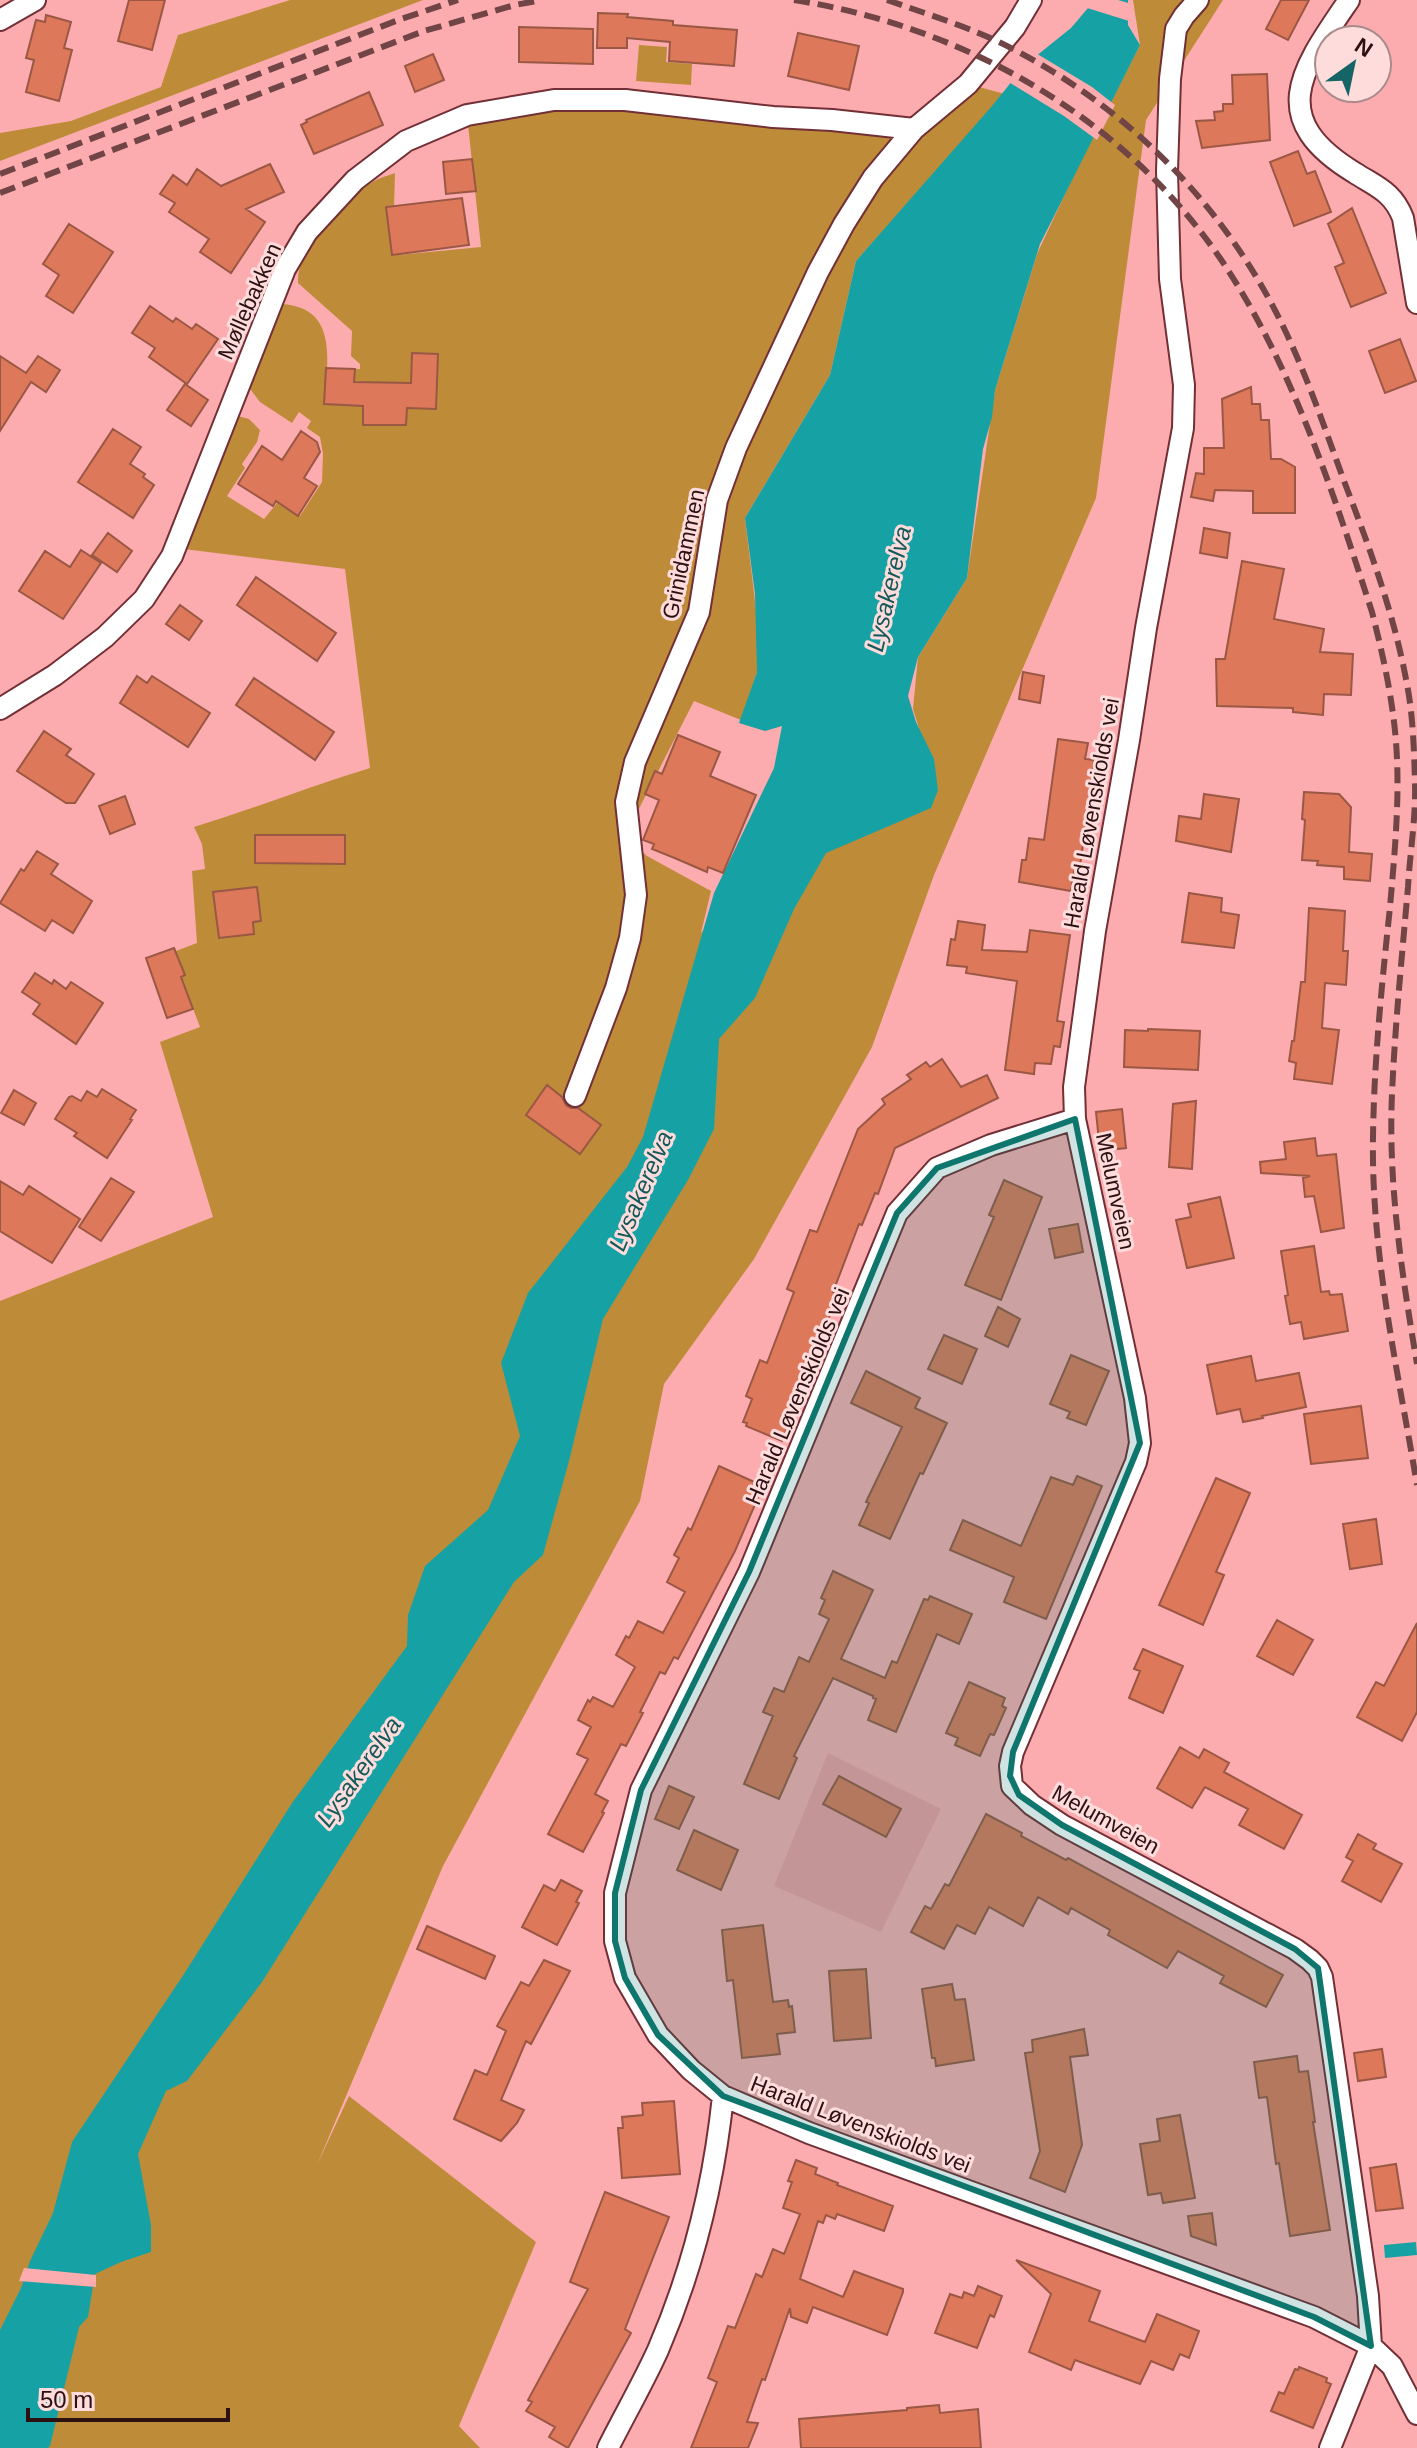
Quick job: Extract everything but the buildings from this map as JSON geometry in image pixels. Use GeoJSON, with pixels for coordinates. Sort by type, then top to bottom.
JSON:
{"type":"FeatureCollection","features":[{"type":"Feature","properties":{"kind":"street"},"geometry":{"type":"LineString","coordinates":[[0,20],[35,0]]}},
{"type":"Feature","properties":{"kind":"street","name":"Grinidammen"},"geometry":{"type":"LineString","coordinates":[[575,1096],[616,988],[630,938],[636,895],[626,802],[635,762],[699,612],[717,500],[736,448],[824,260],[873,178],[914,129],[968,84],[1015,27],[1031,0]]}},
{"type":"Feature","properties":{"kind":"street","name":"Harald Løvenskiolds vei"},"geometry":{"type":"LineString","coordinates":[[1198,0],[1176,29],[1170,79],[1167,171],[1170,279],[1184,385],[1183,428],[1095,931],[1074,1087],[1075,1119],[991,1145],[937,1168],[897,1213],[749,1572],[641,1790],[615,1893],[615,1941],[625,1978],[658,2035],[691,2070],[723,2096],[809,2133],[1314,2317],[1371,2346],[1392,2366],[1417,2414]]}},
{"type":"Feature","properties":{"kind":"street"},"geometry":{"type":"LineString","coordinates":[[1349,0],[1301,81],[1298,103],[1302,121],[1316,143],[1332,159],[1393,197],[1403,218],[1417,303]]}},
{"type":"Feature","properties":{"kind":"street","name":"Møllebakken"},"geometry":{"type":"LineString","coordinates":[[0,709],[55,675],[105,637],[144,599],[172,556],[278,285],[300,244],[307,232],[355,180],[406,141],[467,115],[554,100],[625,100],[914,129]]}},
{"type":"Feature","properties":{"kind":"street","name":"Melumveien"},"geometry":{"type":"LineString","coordinates":[[1075,1119],[1135,1398],[1140,1443],[1120,1502],[1013,1752],[1010,1766],[1012,1786],[1032,1805],[1062,1825],[1295,1949],[1318,1968],[1332,2041],[1368,2296],[1371,2346],[1330,2448]]}},
{"type":"Feature","properties":{"kind":"street"},"geometry":{"type":"LineString","coordinates":[[608,2448],[658,2350],[695,2249],[717,2150],[723,2096]]}},
{"type":"Feature","properties":{"kind":"highlighted area"},"geometry":{"type":"Polygon","coordinates":[[[1075,1119],[1140,1443],[1013,1752],[1010,1776],[1019,1795],[1062,1825],[1295,1949],[1318,1968],[1371,2346],[1314,2317],[723,2096],[658,2035],[625,1978],[615,1941],[615,1893],[641,1790],[749,1572],[897,1213],[937,1168],[1075,1119]]]}},
{"type":"Feature","properties":{"kind":"shaded area"},"geometry":{"type":"Polygon","coordinates":[[[290,0],[423,0],[0,161],[0,133],[71,121],[161,87],[178,35],[290,0]]]}},
{"type":"Feature","properties":{"kind":"shaded area"},"geometry":{"type":"Polygon","coordinates":[[[1133,0],[1223,0],[1146,120],[1096,498],[934,875],[872,1047],[754,1259],[664,1384],[640,1501],[443,1866],[317,2165],[349,2096],[536,2242],[459,2426],[480,2448],[0,2448],[0,1301],[213,1217],[160,1042],[200,1027],[181,977],[184,975],[176,951],[197,943],[192,871],[205,869],[202,844],[194,827],[370,768],[345,569],[184,549],[238,416],[249,419],[260,430],[257,442],[242,464],[245,468],[227,496],[264,519],[278,502],[300,516],[322,482],[320,437],[307,428],[311,421],[299,412],[292,423],[260,402],[247,385],[281,304],[306,310],[320,324],[326,344],[327,369],[360,369],[360,364],[351,356],[352,331],[298,283],[304,254],[334,213],[371,183],[395,173],[398,255],[481,247],[467,115],[554,100],[914,129],[968,84],[1005,94],[856,261],[830,375],[745,518],[758,626],[757,672],[741,720],[694,701],[625,836],[647,856],[711,891],[701,933],[780,852],[938,790],[913,709],[918,657],[967,578],[995,390],[1037,254],[1140,45],[1133,0]]]}},
{"type":"Feature","properties":{"kind":"shaded area"},"geometry":{"type":"Polygon","coordinates":[[[639,45],[667,47],[666,62],[692,64],[691,85],[636,81],[639,45]]]}},
{"type":"Feature","properties":{"kind":"shaded area"},"geometry":{"type":"Polygon","coordinates":[[[828,1753],[941,1809],[881,1932],[774,1886],[828,1753]]]}},
{"type":"Feature","properties":{"kind":"water","name":"Lysakerelva"},"geometry":{"type":"Polygon","coordinates":[[[1090,0],[1128,0],[1128,25],[1140,45],[1040,244],[995,390],[992,417],[983,449],[967,578],[918,657],[908,696],[916,722],[934,759],[938,790],[931,808],[826,853],[794,909],[755,998],[719,1039],[714,1129],[688,1180],[603,1319],[543,1555],[514,1582],[262,1982],[187,2081],[166,2091],[138,2154],[151,2225],[151,2252],[95,2274],[88,2317],[79,2327],[50,2446],[0,2448],[0,2330],[53,2213],[72,2142],[184,1974],[292,1803],[407,1646],[408,1615],[425,1566],[488,1510],[520,1436],[501,1363],[528,1293],[627,1167],[643,1137],[714,893],[774,768],[782,726],[765,731],[739,723],[757,672],[755,594],[745,518],[830,375],[856,261],[1025,65],[1071,28],[1088,8],[1090,0]]]}},
{"type":"Feature","properties":{"kind":"water"},"geometry":{"type":"Polygon","coordinates":[[[1416,2242],[1417,2255],[1385,2258],[1384,2245],[1416,2242]]]}},
{"type":"Feature","properties":{"kind":"pier"},"geometry":{"type":"Polygon","coordinates":[[[1086,0],[1118,0],[1132,4],[1129,21],[1084,7],[1086,0]]]}},
{"type":"Feature","properties":{"kind":"pier"},"geometry":{"type":"Polygon","coordinates":[[[1034,52],[1092,87],[1115,105],[1097,140],[1007,81],[1034,52]]]}},
{"type":"Feature","properties":{"kind":"pier"},"geometry":{"type":"Polygon","coordinates":[[[24,2268],[96,2275],[96,2287],[19,2281],[24,2268]]]}},
{"type":"Feature","properties":{"kind":"railway"},"geometry":{"type":"LineString","coordinates":[[0,174],[401,19],[458,0]]}},
{"type":"Feature","properties":{"kind":"railway"},"geometry":{"type":"LineString","coordinates":[[0,193],[424,31],[542,0]]}},
{"type":"Feature","properties":{"kind":"railway"},"geometry":{"type":"LineString","coordinates":[[794,0],[857,13],[919,32],[979,56],[1089,122],[1138,163],[1182,210],[1222,261],[1270,344],[1309,431],[1372,612],[1386,671],[1395,731],[1397,819],[1377,1050],[1374,1181],[1387,1312],[1417,1485]]}},
{"type":"Feature","properties":{"kind":"railway"},"geometry":{"type":"LineString","coordinates":[[887,0],[985,36],[1043,66],[1125,123],[1162,157],[1227,232],[1254,274],[1279,318],[1314,398],[1387,604],[1401,654],[1412,718],[1415,809],[1397,1016],[1391,1128],[1397,1230],[1417,1364]]}}]}
